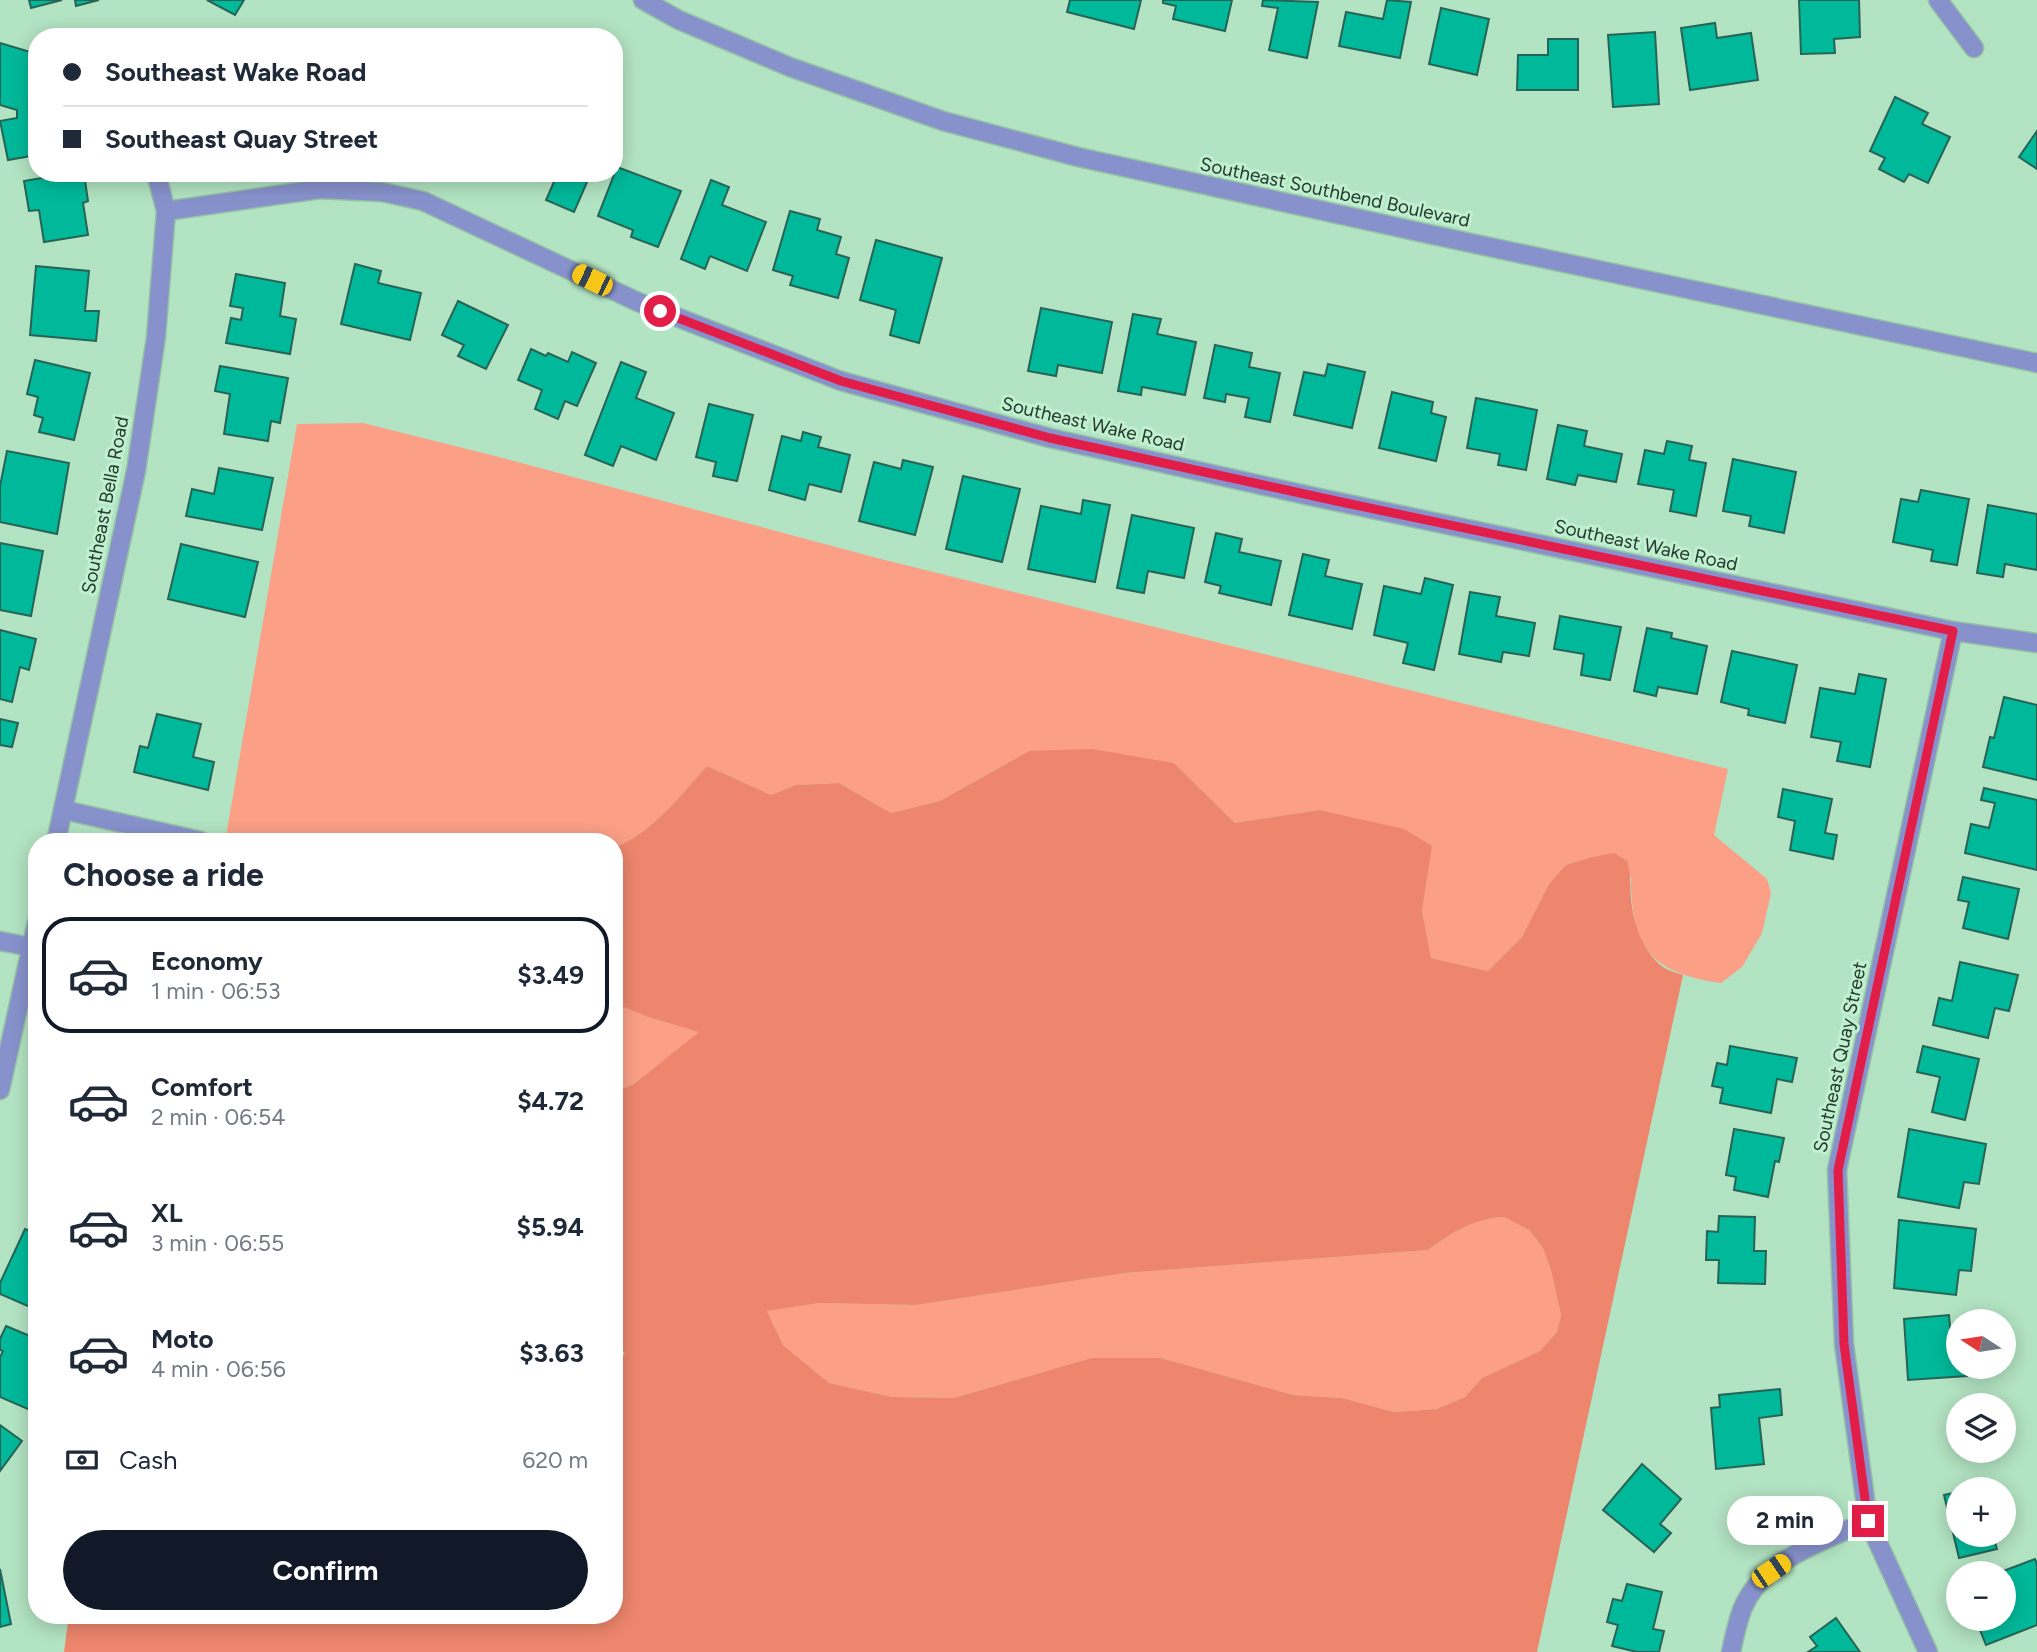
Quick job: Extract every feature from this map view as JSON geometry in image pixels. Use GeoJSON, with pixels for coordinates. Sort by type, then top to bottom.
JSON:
{"type":"FeatureCollection","features":[{"type":"Feature","properties":{"kind":"street","name":"Southeast Southbend Boulevard"},"geometry":{"type":"LineString","coordinates":[[643,0],[679,20],[790,67],[943,121],[1079,157],[2037,363]]}},
{"type":"Feature","properties":{"kind":"street"},"geometry":{"type":"LineString","coordinates":[[1938,0],[1974,48]]}},
{"type":"Feature","properties":{"kind":"street","name":"Southeast Bella Road"},"geometry":{"type":"LineString","coordinates":[[58,833],[135,471],[156,337],[166,211],[158,182]]}},
{"type":"Feature","properties":{"kind":"street","name":"Southeast Wake Road"},"geometry":{"type":"LineString","coordinates":[[166,211],[320,189],[382,192],[423,201],[638,302],[853,384],[1050,438],[1953,631],[2037,643]]}},
{"type":"Feature","properties":{"kind":"street","name":"Southeast Quay Street"},"geometry":{"type":"LineString","coordinates":[[1928,1652],[1868,1521],[1844,1344],[1838,1170],[1953,631]]}},
{"type":"Feature","properties":{"kind":"street"},"geometry":{"type":"LineString","coordinates":[[64,810],[166,833]]}},
{"type":"Feature","properties":{"kind":"street"},"geometry":{"type":"LineString","coordinates":[[0,941],[28,946]]}},
{"type":"Feature","properties":{"kind":"street"},"geometry":{"type":"LineString","coordinates":[[0,1090],[28,961]]}},
{"type":"Feature","properties":{"kind":"street"},"geometry":{"type":"LineString","coordinates":[[1731,1652],[1742,1609],[1771,1571],[1795,1554],[1868,1521]]}},
{"type":"Feature","properties":{"kind":"shaded area"},"geometry":{"type":"Polygon","coordinates":[[[363,423],[877,558],[1728,769],[1714,835],[1767,879],[1771,893],[1762,933],[1742,967],[1721,983],[1677,972],[1650,953],[1641,939],[1635,922],[1631,877],[1588,858],[1566,865],[1549,884],[1522,937],[1488,971],[1431,958],[1422,910],[1431,846],[1319,810],[1235,823],[1174,763],[1029,751],[940,801],[891,813],[839,783],[796,785],[771,795],[707,766],[653,823],[623,844],[623,833],[227,833],[297,424],[363,423]]]}},
{"type":"Feature","properties":{"kind":"shaded area"},"geometry":{"type":"Polygon","coordinates":[[[1092,749],[1174,763],[1235,823],[1319,810],[1404,829],[1432,846],[1422,910],[1431,958],[1488,971],[1522,937],[1549,884],[1566,865],[1614,853],[1627,861],[1632,908],[1640,936],[1656,961],[1683,975],[1537,1652],[64,1652],[68,1624],[623,1624],[623,1088],[634,1084],[699,1032],[623,1007],[623,844],[653,823],[707,766],[771,795],[796,785],[839,783],[891,813],[940,801],[1029,751],[1092,749]],[[1504,1217],[1483,1220],[1464,1228],[1428,1250],[1125,1273],[916,1305],[819,1303],[767,1311],[783,1345],[829,1383],[892,1397],[954,1398],[1091,1358],[1161,1358],[1293,1395],[1342,1398],[1394,1412],[1437,1409],[1465,1397],[1482,1378],[1540,1351],[1557,1332],[1561,1315],[1543,1248],[1529,1230],[1504,1217]]]}},
{"type":"Feature","properties":{"kind":"shaded area"},"geometry":{"type":"Polygon","coordinates":[[[623,1007],[700,1032],[634,1084],[623,1088],[623,1007]]]}},
{"type":"Feature","properties":{"kind":"shaded area"},"geometry":{"type":"Polygon","coordinates":[[[1504,1217],[1529,1230],[1543,1248],[1561,1315],[1557,1332],[1540,1351],[1482,1378],[1465,1397],[1437,1409],[1394,1412],[1342,1398],[1293,1395],[1161,1358],[1091,1358],[954,1398],[892,1397],[829,1383],[783,1345],[767,1311],[819,1303],[916,1305],[1125,1273],[1428,1250],[1464,1228],[1483,1220],[1504,1217]]]}},
{"type":"Feature","properties":{"kind":"building"},"geometry":{"type":"Polygon","coordinates":[[[29,0],[62,0],[31,8],[29,0]]]}},
{"type":"Feature","properties":{"kind":"building"},"geometry":{"type":"Polygon","coordinates":[[[75,0],[99,0],[76,6],[75,0]]]}},
{"type":"Feature","properties":{"kind":"building"},"geometry":{"type":"Polygon","coordinates":[[[207,0],[244,0],[235,15],[207,0]]]}},
{"type":"Feature","properties":{"kind":"building"},"geometry":{"type":"Polygon","coordinates":[[[1070,0],[1141,0],[1134,29],[1067,12],[1070,0]]]}},
{"type":"Feature","properties":{"kind":"building"},"geometry":{"type":"Polygon","coordinates":[[[1163,0],[1232,0],[1225,31],[1173,19],[1176,6],[1163,3],[1163,0]]]}},
{"type":"Feature","properties":{"kind":"building"},"geometry":{"type":"Polygon","coordinates":[[[1263,0],[1318,2],[1307,58],[1269,50],[1278,8],[1262,6],[1263,0]]]}},
{"type":"Feature","properties":{"kind":"building"},"geometry":{"type":"Polygon","coordinates":[[[1387,0],[1411,2],[1400,58],[1339,46],[1346,12],[1383,19],[1387,0]]]}},
{"type":"Feature","properties":{"kind":"building"},"geometry":{"type":"Polygon","coordinates":[[[1799,0],[1859,0],[1860,37],[1834,39],[1835,53],[1801,54],[1799,0]]]}},
{"type":"Feature","properties":{"kind":"building"},"geometry":{"type":"Polygon","coordinates":[[[1441,8],[1489,19],[1477,75],[1429,64],[1441,8]]]}},
{"type":"Feature","properties":{"kind":"building"},"geometry":{"type":"Polygon","coordinates":[[[1715,23],[1717,38],[1751,33],[1758,80],[1690,90],[1681,28],[1715,23]]]}},
{"type":"Feature","properties":{"kind":"building"},"geometry":{"type":"Polygon","coordinates":[[[1655,32],[1659,104],[1613,107],[1608,35],[1655,32]]]}},
{"type":"Feature","properties":{"kind":"building"},"geometry":{"type":"Polygon","coordinates":[[[1548,39],[1578,39],[1578,90],[1517,90],[1518,55],[1548,55],[1548,39]]]}},
{"type":"Feature","properties":{"kind":"building"},"geometry":{"type":"Polygon","coordinates":[[[0,43],[28,51],[28,157],[8,160],[0,121],[17,118],[17,110],[0,105],[0,43]]]}},
{"type":"Feature","properties":{"kind":"building"},"geometry":{"type":"Polygon","coordinates":[[[1895,97],[1928,113],[1922,124],[1950,137],[1928,183],[1909,174],[1904,182],[1879,169],[1885,158],[1870,151],[1895,97]]]}},
{"type":"Feature","properties":{"kind":"building"},"geometry":{"type":"Polygon","coordinates":[[[2037,131],[2037,169],[2019,157],[2037,131]]]}},
{"type":"Feature","properties":{"kind":"building"},"geometry":{"type":"Polygon","coordinates":[[[623,169],[681,191],[658,247],[631,237],[633,230],[598,216],[611,182],[623,182],[623,169]]]}},
{"type":"Feature","properties":{"kind":"building"},"geometry":{"type":"Polygon","coordinates":[[[711,180],[729,187],[722,205],[766,222],[747,271],[710,256],[705,269],[681,259],[711,180]]]}},
{"type":"Feature","properties":{"kind":"building"},"geometry":{"type":"Polygon","coordinates":[[[24,181],[85,182],[88,201],[83,203],[88,235],[44,242],[39,210],[29,211],[24,181]]]}},
{"type":"Feature","properties":{"kind":"building"},"geometry":{"type":"Polygon","coordinates":[[[554,182],[587,182],[574,212],[546,200],[554,182]]]}},
{"type":"Feature","properties":{"kind":"building"},"geometry":{"type":"Polygon","coordinates":[[[790,211],[820,219],[817,230],[841,237],[836,254],[849,258],[838,298],[790,285],[793,276],[773,270],[790,211]]]}},
{"type":"Feature","properties":{"kind":"building"},"geometry":{"type":"Polygon","coordinates":[[[876,240],[942,258],[919,343],[890,335],[896,310],[860,300],[876,240]]]}},
{"type":"Feature","properties":{"kind":"building"},"geometry":{"type":"Polygon","coordinates":[[[355,264],[381,271],[378,283],[421,293],[410,340],[341,324],[355,264]]]}},
{"type":"Feature","properties":{"kind":"building"},"geometry":{"type":"Polygon","coordinates":[[[36,266],[89,271],[85,311],[99,311],[96,341],[30,335],[36,266]]]}},
{"type":"Feature","properties":{"kind":"building"},"geometry":{"type":"Polygon","coordinates":[[[236,274],[285,283],[280,316],[296,319],[290,354],[226,343],[231,318],[241,320],[243,308],[230,306],[236,274]]]}},
{"type":"Feature","properties":{"kind":"building"},"geometry":{"type":"Polygon","coordinates":[[[458,301],[508,325],[486,369],[458,356],[464,345],[442,335],[458,301]]]}},
{"type":"Feature","properties":{"kind":"building"},"geometry":{"type":"Polygon","coordinates":[[[1041,308],[1112,322],[1102,373],[1058,365],[1056,376],[1028,371],[1041,308]]]}},
{"type":"Feature","properties":{"kind":"building"},"geometry":{"type":"Polygon","coordinates":[[[1133,314],[1161,319],[1157,334],[1196,342],[1185,395],[1142,387],[1141,395],[1118,391],[1133,314]]]}},
{"type":"Feature","properties":{"kind":"building"},"geometry":{"type":"Polygon","coordinates":[[[1215,345],[1252,353],[1249,367],[1280,373],[1270,422],[1245,417],[1249,398],[1226,394],[1225,402],[1204,398],[1215,345]]]}},
{"type":"Feature","properties":{"kind":"building"},"geometry":{"type":"Polygon","coordinates":[[[531,349],[568,362],[572,352],[596,363],[577,406],[565,401],[558,419],[535,409],[542,390],[518,380],[531,349]]]}},
{"type":"Feature","properties":{"kind":"building"},"geometry":{"type":"Polygon","coordinates":[[[35,360],[90,373],[74,440],[39,432],[43,418],[34,415],[38,397],[27,394],[35,360]]]}},
{"type":"Feature","properties":{"kind":"building"},"geometry":{"type":"Polygon","coordinates":[[[621,362],[646,372],[636,398],[674,413],[656,460],[621,446],[613,466],[585,455],[621,362]]]}},
{"type":"Feature","properties":{"kind":"building"},"geometry":{"type":"Polygon","coordinates":[[[1328,364],[1365,372],[1352,428],[1294,415],[1304,372],[1325,376],[1328,364]]]}},
{"type":"Feature","properties":{"kind":"building"},"geometry":{"type":"Polygon","coordinates":[[[220,366],[288,378],[280,423],[271,421],[268,441],[224,434],[230,394],[215,391],[220,366]]]}},
{"type":"Feature","properties":{"kind":"building"},"geometry":{"type":"Polygon","coordinates":[[[1392,392],[1433,402],[1431,413],[1446,417],[1436,461],[1379,448],[1392,392]]]}},
{"type":"Feature","properties":{"kind":"building"},"geometry":{"type":"Polygon","coordinates":[[[1476,398],[1537,410],[1526,470],[1498,465],[1500,454],[1467,448],[1476,398]]]}},
{"type":"Feature","properties":{"kind":"building"},"geometry":{"type":"Polygon","coordinates":[[[709,404],[753,415],[737,481],[713,476],[716,462],[696,457],[709,404]]]}},
{"type":"Feature","properties":{"kind":"building"},"geometry":{"type":"Polygon","coordinates":[[[1558,425],[1587,431],[1584,446],[1622,454],[1616,482],[1578,475],[1575,485],[1547,479],[1558,425]]]}},
{"type":"Feature","properties":{"kind":"building"},"geometry":{"type":"Polygon","coordinates":[[[803,432],[821,437],[818,447],[850,455],[841,492],[809,484],[805,500],[769,490],[782,436],[801,441],[803,432]]]}},
{"type":"Feature","properties":{"kind":"building"},"geometry":{"type":"Polygon","coordinates":[[[1667,441],[1692,446],[1689,460],[1706,463],[1696,516],[1670,511],[1674,490],[1638,484],[1645,450],[1664,454],[1667,441]]]}},
{"type":"Feature","properties":{"kind":"building"},"geometry":{"type":"Polygon","coordinates":[[[7,451],[69,463],[57,534],[0,522],[0,486],[7,451]]]}},
{"type":"Feature","properties":{"kind":"building"},"geometry":{"type":"Polygon","coordinates":[[[1733,459],[1796,472],[1784,533],[1749,526],[1751,516],[1723,511],[1733,459]]]}},
{"type":"Feature","properties":{"kind":"building"},"geometry":{"type":"Polygon","coordinates":[[[903,460],[933,467],[915,535],[859,521],[874,462],[901,469],[903,460]]]}},
{"type":"Feature","properties":{"kind":"building"},"geometry":{"type":"Polygon","coordinates":[[[219,468],[273,478],[262,530],[186,516],[192,489],[214,494],[219,468]]]}},
{"type":"Feature","properties":{"kind":"building"},"geometry":{"type":"Polygon","coordinates":[[[963,476],[1020,489],[1002,562],[946,549],[963,476]]]}},
{"type":"Feature","properties":{"kind":"building"},"geometry":{"type":"Polygon","coordinates":[[[1921,490],[1969,499],[1957,565],[1931,561],[1933,550],[1893,542],[1901,499],[1918,502],[1921,490]]]}},
{"type":"Feature","properties":{"kind":"building"},"geometry":{"type":"Polygon","coordinates":[[[1083,500],[1110,505],[1095,582],[1028,569],[1041,506],[1081,514],[1083,500]]]}},
{"type":"Feature","properties":{"kind":"building"},"geometry":{"type":"Polygon","coordinates":[[[1988,505],[2037,514],[2037,570],[2005,564],[2003,577],[1977,573],[1988,505]]]}},
{"type":"Feature","properties":{"kind":"building"},"geometry":{"type":"Polygon","coordinates":[[[1132,515],[1194,528],[1184,578],[1148,571],[1144,593],[1117,588],[1132,515]]]}},
{"type":"Feature","properties":{"kind":"building"},"geometry":{"type":"Polygon","coordinates":[[[1216,533],[1242,539],[1239,552],[1281,561],[1271,605],[1219,593],[1221,586],[1205,582],[1216,533]]]}},
{"type":"Feature","properties":{"kind":"building"},"geometry":{"type":"Polygon","coordinates":[[[0,543],[43,551],[31,616],[0,610],[0,543]]]}},
{"type":"Feature","properties":{"kind":"building"},"geometry":{"type":"Polygon","coordinates":[[[181,544],[258,562],[245,617],[168,599],[181,544]]]}},
{"type":"Feature","properties":{"kind":"building"},"geometry":{"type":"Polygon","coordinates":[[[1303,554],[1329,560],[1325,576],[1362,584],[1352,629],[1289,615],[1303,554]]]}},
{"type":"Feature","properties":{"kind":"building"},"geometry":{"type":"Polygon","coordinates":[[[1425,578],[1453,585],[1434,670],[1403,663],[1408,643],[1374,635],[1384,586],[1421,594],[1425,578]]]}},
{"type":"Feature","properties":{"kind":"building"},"geometry":{"type":"Polygon","coordinates":[[[1470,592],[1500,597],[1496,616],[1535,623],[1529,656],[1503,652],[1501,662],[1459,654],[1470,592]]]}},
{"type":"Feature","properties":{"kind":"building"},"geometry":{"type":"Polygon","coordinates":[[[1560,616],[1621,627],[1610,680],[1581,675],[1584,654],[1554,649],[1560,616]]]}},
{"type":"Feature","properties":{"kind":"building"},"geometry":{"type":"Polygon","coordinates":[[[1647,628],[1672,633],[1671,638],[1707,646],[1697,694],[1658,687],[1656,696],[1634,691],[1647,628]]]}},
{"type":"Feature","properties":{"kind":"building"},"geometry":{"type":"Polygon","coordinates":[[[0,630],[36,639],[29,670],[20,667],[12,702],[0,699],[0,630]]]}},
{"type":"Feature","properties":{"kind":"building"},"geometry":{"type":"Polygon","coordinates":[[[1732,651],[1797,665],[1785,723],[1748,715],[1749,709],[1721,702],[1732,651]]]}},
{"type":"Feature","properties":{"kind":"building"},"geometry":{"type":"Polygon","coordinates":[[[1859,674],[1886,679],[1870,767],[1837,761],[1841,742],[1811,737],[1820,688],[1855,694],[1859,674]]]}},
{"type":"Feature","properties":{"kind":"building"},"geometry":{"type":"Polygon","coordinates":[[[2004,697],[2037,705],[2037,780],[1983,767],[1990,737],[1994,738],[2004,697]]]}},
{"type":"Feature","properties":{"kind":"building"},"geometry":{"type":"Polygon","coordinates":[[[157,714],[201,724],[193,757],[214,762],[208,790],[134,772],[140,746],[148,748],[157,714]]]}},
{"type":"Feature","properties":{"kind":"building"},"geometry":{"type":"Polygon","coordinates":[[[0,719],[18,723],[12,747],[0,745],[0,719]]]}},
{"type":"Feature","properties":{"kind":"building"},"geometry":{"type":"Polygon","coordinates":[[[1984,788],[2037,800],[2037,870],[1965,853],[1971,824],[1989,828],[1995,803],[1981,800],[1984,788]]]}},
{"type":"Feature","properties":{"kind":"building"},"geometry":{"type":"Polygon","coordinates":[[[1783,789],[1832,799],[1825,833],[1837,835],[1833,859],[1790,850],[1795,821],[1778,817],[1783,789]]]}},
{"type":"Feature","properties":{"kind":"building"},"geometry":{"type":"Polygon","coordinates":[[[1963,877],[2019,889],[2008,939],[1963,928],[1969,902],[1958,900],[1963,877]]]}},
{"type":"Feature","properties":{"kind":"building"},"geometry":{"type":"Polygon","coordinates":[[[1960,962],[2018,975],[2009,1011],[1995,1008],[1988,1038],[1933,1025],[1939,998],[1952,1001],[1960,962]]]}},
{"type":"Feature","properties":{"kind":"building"},"geometry":{"type":"Polygon","coordinates":[[[1730,1046],[1797,1058],[1792,1082],[1777,1079],[1771,1113],[1720,1103],[1723,1088],[1712,1086],[1717,1063],[1727,1065],[1730,1046]]]}},
{"type":"Feature","properties":{"kind":"building"},"geometry":{"type":"Polygon","coordinates":[[[1923,1046],[1979,1059],[1965,1120],[1932,1112],[1940,1077],[1917,1072],[1923,1046]]]}},
{"type":"Feature","properties":{"kind":"building"},"geometry":{"type":"Polygon","coordinates":[[[1734,1129],[1784,1138],[1779,1162],[1775,1161],[1768,1197],[1734,1190],[1736,1177],[1726,1175],[1734,1129]]]}},
{"type":"Feature","properties":{"kind":"building"},"geometry":{"type":"Polygon","coordinates":[[[1909,1129],[1986,1144],[1979,1184],[1964,1182],[1959,1208],[1898,1197],[1909,1129]]]}},
{"type":"Feature","properties":{"kind":"building"},"geometry":{"type":"Polygon","coordinates":[[[1719,1216],[1755,1217],[1754,1251],[1766,1251],[1765,1284],[1718,1283],[1719,1260],[1706,1260],[1707,1231],[1718,1232],[1719,1216]]]}},
{"type":"Feature","properties":{"kind":"building"},"geometry":{"type":"Polygon","coordinates":[[[1899,1220],[1976,1229],[1971,1271],[1959,1270],[1956,1295],[1894,1288],[1899,1220]]]}},
{"type":"Feature","properties":{"kind":"building"},"geometry":{"type":"Polygon","coordinates":[[[25,1229],[28,1230],[28,1306],[0,1294],[0,1283],[25,1229]]]}},
{"type":"Feature","properties":{"kind":"building"},"geometry":{"type":"Polygon","coordinates":[[[1946,1315],[1946,1377],[1908,1380],[1904,1319],[1946,1315]]]}},
{"type":"Feature","properties":{"kind":"building"},"geometry":{"type":"Polygon","coordinates":[[[6,1326],[28,1335],[28,1409],[0,1397],[0,1357],[3,1351],[0,1350],[0,1339],[6,1326]]]}},
{"type":"Feature","properties":{"kind":"building"},"geometry":{"type":"Polygon","coordinates":[[[1780,1389],[1782,1415],[1759,1418],[1764,1464],[1716,1469],[1711,1408],[1720,1407],[1719,1395],[1780,1389]]]}},
{"type":"Feature","properties":{"kind":"building"},"geometry":{"type":"Polygon","coordinates":[[[0,1425],[22,1441],[0,1471],[0,1425]]]}},
{"type":"Feature","properties":{"kind":"building"},"geometry":{"type":"Polygon","coordinates":[[[1642,1464],[1681,1499],[1660,1524],[1671,1533],[1654,1552],[1603,1510],[1642,1464]]]}},
{"type":"Feature","properties":{"kind":"building"},"geometry":{"type":"Polygon","coordinates":[[[1956,1547],[1997,1549],[1959,1558],[1956,1547]]]}},
{"type":"Feature","properties":{"kind":"building"},"geometry":{"type":"Polygon","coordinates":[[[2035,1559],[2037,1564],[2037,1625],[1986,1645],[1980,1631],[2016,1631],[2016,1566],[2035,1559]]]}},
{"type":"Feature","properties":{"kind":"building"},"geometry":{"type":"Polygon","coordinates":[[[0,1569],[11,1624],[0,1627],[0,1569]]]}},
{"type":"Feature","properties":{"kind":"building"},"geometry":{"type":"Polygon","coordinates":[[[1627,1584],[1662,1592],[1653,1629],[1664,1631],[1659,1652],[1637,1652],[1612,1646],[1618,1625],[1607,1622],[1613,1599],[1622,1601],[1627,1584]]]}},
{"type":"Feature","properties":{"kind":"building"},"geometry":{"type":"Polygon","coordinates":[[[1836,1618],[1860,1652],[1808,1652],[1817,1646],[1810,1637],[1836,1618]]]}},
{"type":"Feature","properties":{"kind":"route"},"geometry":{"type":"LineString","coordinates":[[660,311],[841,381],[1050,438],[1953,631],[1838,1170],[1844,1344],[1868,1521]]}}]}
